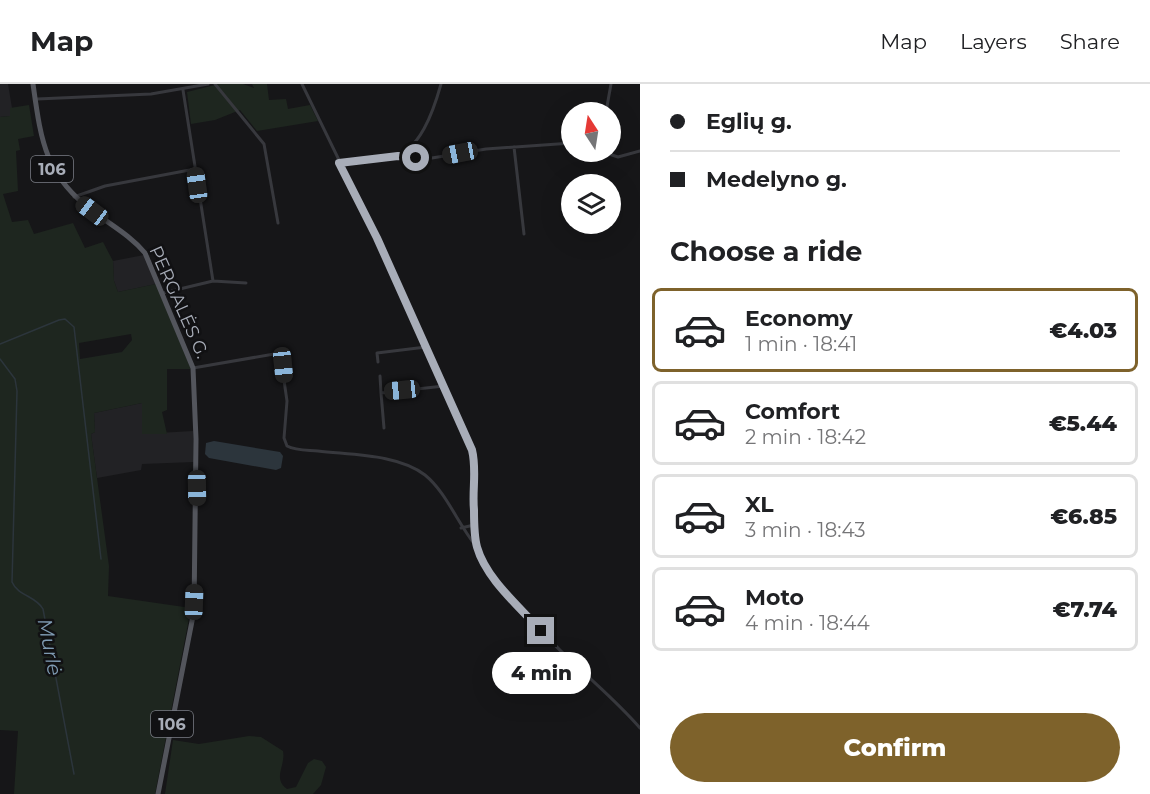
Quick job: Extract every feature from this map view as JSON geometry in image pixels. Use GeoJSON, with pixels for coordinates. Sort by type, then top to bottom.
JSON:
{"type":"FeatureCollection","features":[{"type":"Feature","properties":{"kind":"main road","name":"PERGALĖS G."},"geometry":{"type":"LineString","coordinates":[[33,84],[48,159],[57,178],[74,197],[141,249],[193,368],[196,466],[194,611],[158,794]]}},
{"type":"Feature","properties":{"kind":"street"},"geometry":{"type":"LineString","coordinates":[[35,99],[135,96],[183,90],[208,84]]}},
{"type":"Feature","properties":{"kind":"street"},"geometry":{"type":"LineString","coordinates":[[215,84],[264,144],[278,223]]}},
{"type":"Feature","properties":{"kind":"street"},"geometry":{"type":"LineString","coordinates":[[302,84],[377,238],[475,461],[474,525],[477,547]]}},
{"type":"Feature","properties":{"kind":"street"},"geometry":{"type":"LineString","coordinates":[[398,156],[413,145],[427,121],[441,84]]}},
{"type":"Feature","properties":{"kind":"street"},"geometry":{"type":"LineString","coordinates":[[608,102],[611,84]]}},
{"type":"Feature","properties":{"kind":"street"},"geometry":{"type":"LineString","coordinates":[[183,90],[213,281]]}},
{"type":"Feature","properties":{"kind":"street"},"geometry":{"type":"LineString","coordinates":[[339,163],[398,156],[432,158],[514,147],[561,144]]}},
{"type":"Feature","properties":{"kind":"street"},"geometry":{"type":"LineString","coordinates":[[514,147],[524,234]]}},
{"type":"Feature","properties":{"kind":"street"},"geometry":{"type":"LineString","coordinates":[[621,156],[640,151]]}},
{"type":"Feature","properties":{"kind":"street"},"geometry":{"type":"LineString","coordinates":[[74,197],[105,186],[195,169]]}},
{"type":"Feature","properties":{"kind":"street"},"geometry":{"type":"LineString","coordinates":[[162,294],[213,281],[246,283]]}},
{"type":"Feature","properties":{"kind":"street"},"geometry":{"type":"LineString","coordinates":[[378,362],[377,353],[426,347]]}},
{"type":"Feature","properties":{"kind":"street"},"geometry":{"type":"LineString","coordinates":[[193,368],[280,353],[287,401],[284,438],[287,446],[394,462],[413,468],[427,477],[437,488],[461,528],[477,547],[491,577],[541,631],[612,696],[640,728]]}},
{"type":"Feature","properties":{"kind":"street"},"geometry":{"type":"LineString","coordinates":[[380,376],[384,428]]}},
{"type":"Feature","properties":{"kind":"street"},"geometry":{"type":"LineString","coordinates":[[381,393],[444,386]]}},
{"type":"Feature","properties":{"kind":"street"},"geometry":{"type":"LineString","coordinates":[[461,528],[474,525]]}},
{"type":"Feature","properties":{"kind":"shaded area"},"geometry":{"type":"Polygon","coordinates":[[[0,84],[8,84],[12,108],[10,116],[0,117],[0,84]]]}},
{"type":"Feature","properties":{"kind":"shaded area"},"geometry":{"type":"Polygon","coordinates":[[[219,84],[243,84],[254,88],[252,84],[267,84],[269,100],[286,99],[288,109],[310,105],[318,121],[257,131],[240,110],[215,120],[191,124],[187,92],[219,84]]]}},
{"type":"Feature","properties":{"kind":"shaded area"},"geometry":{"type":"Polygon","coordinates":[[[29,105],[34,136],[18,139],[20,150],[16,151],[18,191],[3,194],[12,222],[28,220],[34,234],[73,223],[85,248],[103,242],[113,261],[114,281],[118,292],[156,284],[191,369],[167,369],[167,410],[162,412],[167,434],[142,434],[142,403],[94,413],[95,432],[91,434],[109,566],[108,596],[191,608],[155,794],[14,794],[18,731],[0,730],[0,117],[10,116],[10,108],[29,105]],[[131,334],[79,343],[80,359],[122,352],[132,340],[131,334]]]}},
{"type":"Feature","properties":{"kind":"shaded area"},"geometry":{"type":"Polygon","coordinates":[[[144,255],[156,284],[118,292],[114,281],[113,261],[144,255]]]}},
{"type":"Feature","properties":{"kind":"shaded area"},"geometry":{"type":"Polygon","coordinates":[[[142,403],[142,434],[193,431],[194,462],[142,464],[141,470],[97,478],[91,434],[95,432],[94,413],[142,403]]]}},
{"type":"Feature","properties":{"kind":"shaded area"},"geometry":{"type":"Polygon","coordinates":[[[214,441],[280,452],[283,456],[281,468],[276,470],[209,458],[205,454],[206,443],[214,441]]]}},
{"type":"Feature","properties":{"kind":"shaded area"},"geometry":{"type":"Polygon","coordinates":[[[249,736],[261,737],[283,751],[280,781],[287,789],[296,787],[308,763],[314,759],[322,761],[326,767],[321,785],[313,794],[165,794],[173,740],[199,744],[249,736]]]}},
{"type":"Feature","properties":{"kind":"waterway"},"geometry":{"type":"LineString","coordinates":[[0,344],[59,320],[65,319],[74,327],[101,559]]}},
{"type":"Feature","properties":{"kind":"waterway","name":"Murlė"},"geometry":{"type":"LineString","coordinates":[[0,359],[15,379],[17,391],[12,582],[18,590],[36,601],[43,609],[74,774]]}},
{"type":"Feature","properties":{"kind":"route"},"geometry":{"type":"LineString","coordinates":[[416,158],[399,158],[398,156],[339,163],[377,238],[472,450],[475,461],[473,495],[477,547],[491,577],[541,631]]}}]}
